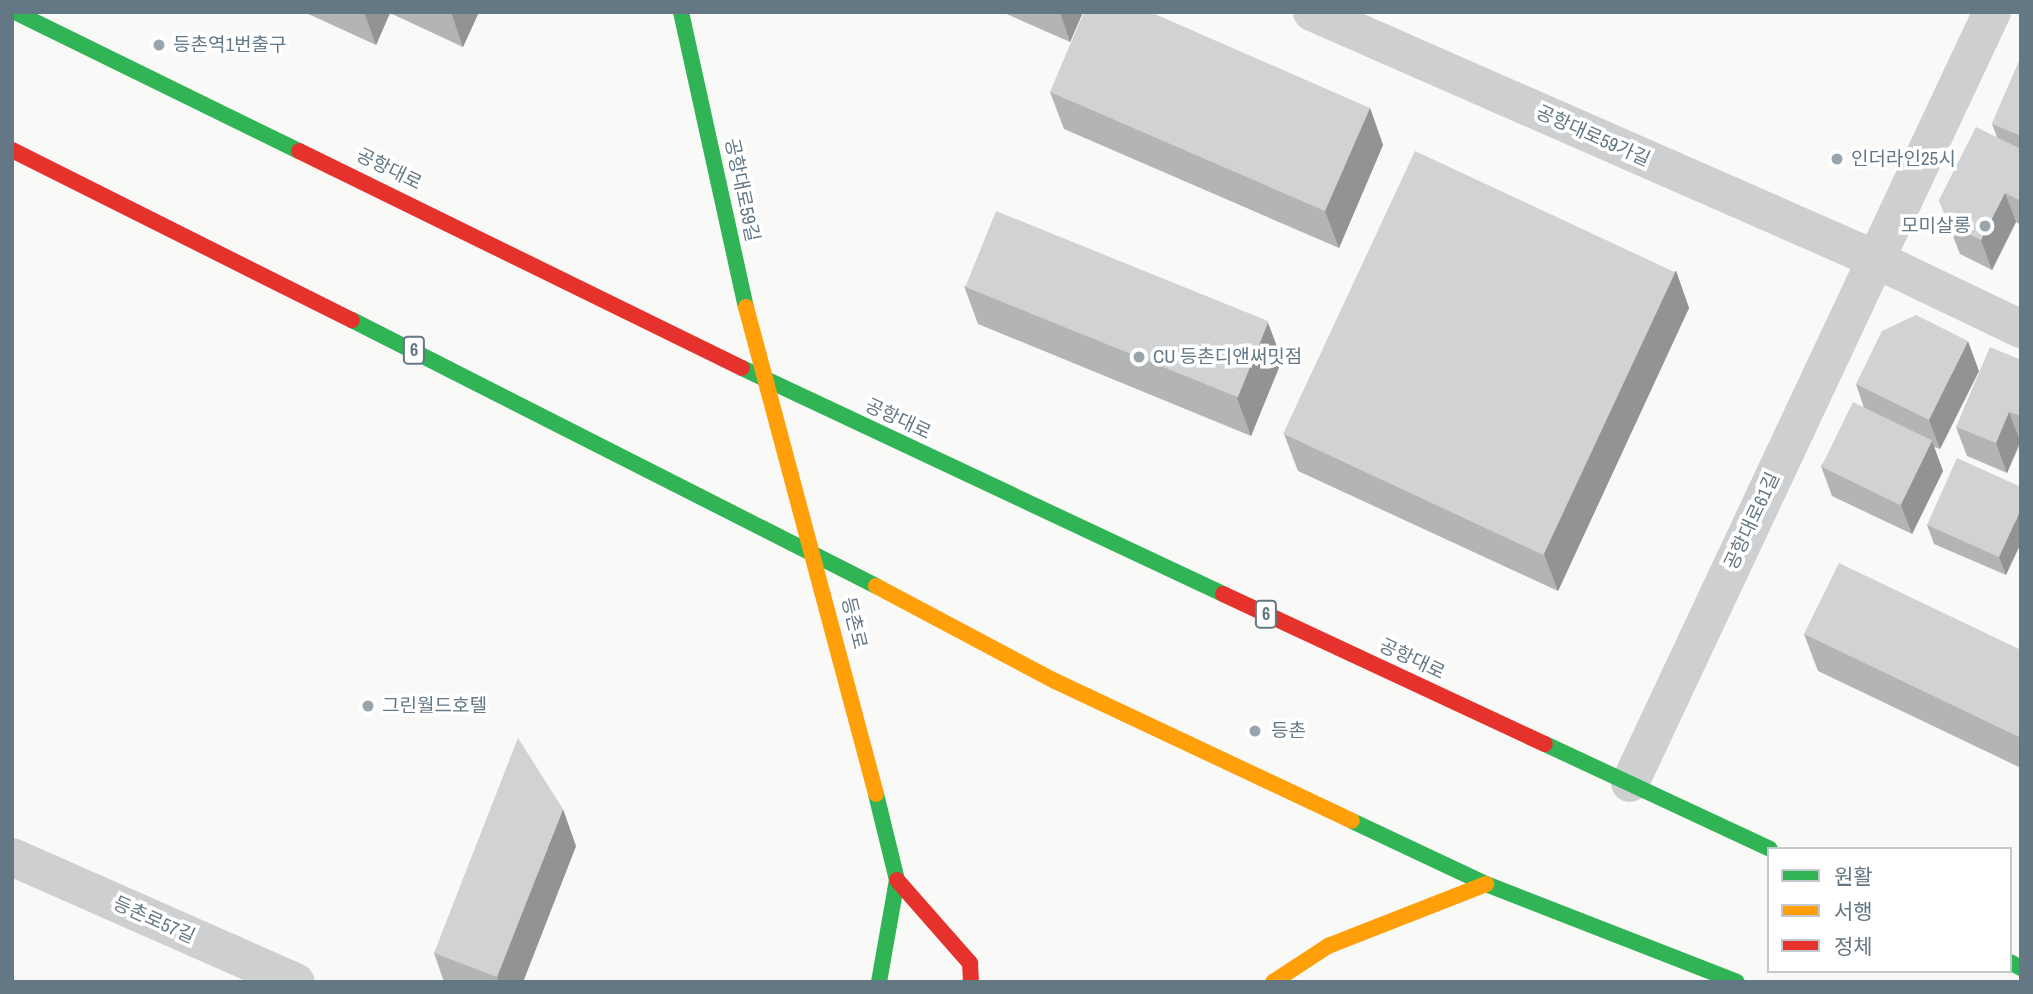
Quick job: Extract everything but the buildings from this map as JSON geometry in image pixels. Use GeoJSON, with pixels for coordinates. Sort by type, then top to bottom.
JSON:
{"type":"FeatureCollection","features":[{"type":"Feature","properties":{"kind":"main road","name":"공항대로"},"geometry":{"type":"LineString","coordinates":[[15,12],[762,378],[1767,848]]}},
{"type":"Feature","properties":{"kind":"main road","name":"공항대로59길"},"geometry":{"type":"LineString","coordinates":[[681,12],[762,378]]}},
{"type":"Feature","properties":{"kind":"main road","name":"6"},"geometry":{"type":"LineString","coordinates":[[12,150],[815,553],[1055,681],[1486,884],[1684,971],[1737,982]]}},
{"type":"Feature","properties":{"kind":"main road","name":"등촌로"},"geometry":{"type":"LineString","coordinates":[[762,378],[815,553],[897,880],[879,982]]}},
{"type":"Feature","properties":{"kind":"main road","name":"등촌로"},"geometry":{"type":"LineString","coordinates":[[897,880],[970,963],[971,982]]}},
{"type":"Feature","properties":{"kind":"main road"},"geometry":{"type":"LineString","coordinates":[[1273,982],[1328,946],[1486,884]]}},
{"type":"Feature","properties":{"kind":"street","name":"공항대로59가길"},"geometry":{"type":"LineString","coordinates":[[1312,12],[1875,259]]}},
{"type":"Feature","properties":{"kind":"street","name":"공항대로61길"},"geometry":{"type":"LineString","coordinates":[[1630,783],[1992,12]]}},
{"type":"Feature","properties":{"kind":"street"},"geometry":{"type":"LineString","coordinates":[[1875,259],[2021,329]]}},
{"type":"Feature","properties":{"kind":"street","name":"등촌로57길"},"geometry":{"type":"LineString","coordinates":[[12,857],[296,982]]}},
{"type":"Feature","properties":{"kind":"traffic: fast"},"geometry":{"type":"LineString","coordinates":[[15,12],[299,151]]}},
{"type":"Feature","properties":{"kind":"traffic: fast"},"geometry":{"type":"LineString","coordinates":[[681,12],[746,307]]}},
{"type":"Feature","properties":{"kind":"traffic: fast"},"geometry":{"type":"LineString","coordinates":[[352,320],[876,586]]}},
{"type":"Feature","properties":{"kind":"traffic: fast"},"geometry":{"type":"LineString","coordinates":[[742,368],[1223,594]]}},
{"type":"Feature","properties":{"kind":"traffic: fast"},"geometry":{"type":"LineString","coordinates":[[1545,744],[1767,848]]}},
{"type":"Feature","properties":{"kind":"traffic: fast"},"geometry":{"type":"LineString","coordinates":[[876,794],[897,880],[879,982]]}},
{"type":"Feature","properties":{"kind":"traffic: fast"},"geometry":{"type":"LineString","coordinates":[[1352,821],[1486,884],[1737,982]]}},
{"type":"Feature","properties":{"kind":"traffic: fast"},"geometry":{"type":"LineString","coordinates":[[2012,963],[2021,968]]}},
{"type":"Feature","properties":{"kind":"traffic: slow"},"geometry":{"type":"LineString","coordinates":[[746,307],[876,794]]}},
{"type":"Feature","properties":{"kind":"traffic: slow"},"geometry":{"type":"LineString","coordinates":[[876,586],[1055,681],[1352,821]]}},
{"type":"Feature","properties":{"kind":"traffic: slow"},"geometry":{"type":"LineString","coordinates":[[1273,982],[1328,946],[1486,884]]}},
{"type":"Feature","properties":{"kind":"traffic: jam"},"geometry":{"type":"LineString","coordinates":[[12,150],[352,320]]}},
{"type":"Feature","properties":{"kind":"traffic: jam"},"geometry":{"type":"LineString","coordinates":[[299,151],[742,368]]}},
{"type":"Feature","properties":{"kind":"traffic: jam"},"geometry":{"type":"LineString","coordinates":[[1223,594],[1545,744]]}},
{"type":"Feature","properties":{"kind":"traffic: jam"},"geometry":{"type":"LineString","coordinates":[[897,880],[970,963],[971,982]]}},
{"type":"Feature","properties":{"kind":"place","name":"등촌역1번출구"},"geometry":{"type":"Point","coordinates":[159,45]}},
{"type":"Feature","properties":{"kind":"place","name":"인더라인25시"},"geometry":{"type":"Point","coordinates":[1837,159]}},
{"type":"Feature","properties":{"kind":"place","name":"모미살롱"},"geometry":{"type":"Point","coordinates":[1985,226]}},
{"type":"Feature","properties":{"kind":"place","name":"CU 등촌디앤써밋점"},"geometry":{"type":"Point","coordinates":[1139,357]}},
{"type":"Feature","properties":{"kind":"place","name":"그린월드호텔"},"geometry":{"type":"Point","coordinates":[368,706]}},
{"type":"Feature","properties":{"kind":"place","name":"등촌"},"geometry":{"type":"Point","coordinates":[1255,731]}}]}
